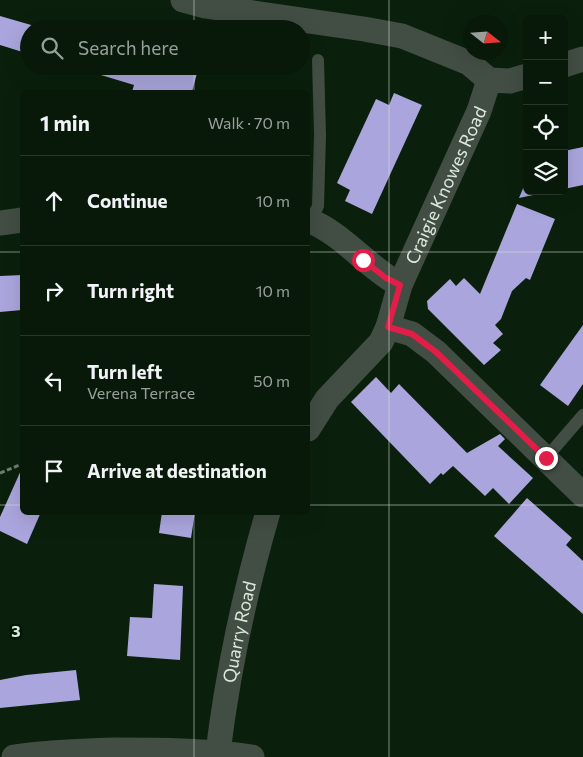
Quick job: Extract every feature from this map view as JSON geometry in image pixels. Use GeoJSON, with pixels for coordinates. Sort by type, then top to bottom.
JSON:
{"type":"FeatureCollection","features":[{"type":"Feature","properties":{"kind":"street"},"geometry":{"type":"LineString","coordinates":[[183,0],[205,6],[306,20]]}},
{"type":"Feature","properties":{"kind":"street"},"geometry":{"type":"LineString","coordinates":[[310,21],[364,28],[402,36],[469,63],[489,80],[510,81],[523,77]]}},
{"type":"Feature","properties":{"kind":"street"},"geometry":{"type":"LineString","coordinates":[[568,64],[583,60]]}},
{"type":"Feature","properties":{"kind":"street","name":"Craigie Knowes Road"},"geometry":{"type":"LineString","coordinates":[[388,327],[400,285],[480,110],[489,80]]}},
{"type":"Feature","properties":{"kind":"street"},"geometry":{"type":"LineString","coordinates":[[0,223],[20,220]]}},
{"type":"Feature","properties":{"kind":"street"},"geometry":{"type":"LineString","coordinates":[[310,221],[332,233],[386,278],[400,285]]}},
{"type":"Feature","properties":{"kind":"street"},"geometry":{"type":"LineString","coordinates":[[310,425],[327,398],[381,342],[388,327],[412,334],[436,352],[583,495]]}},
{"type":"Feature","properties":{"kind":"street","name":"Quarry Road"},"geometry":{"type":"LineString","coordinates":[[218,752],[230,670],[253,565],[267,515]]}},
{"type":"Feature","properties":{"kind":"street"},"geometry":{"type":"LineString","coordinates":[[14,757],[60,751],[218,752],[252,757]]}},
{"type":"Feature","properties":{"kind":"lane"},"geometry":{"type":"LineString","coordinates":[[310,218],[318,206],[320,135],[318,60]]}},
{"type":"Feature","properties":{"kind":"lane"},"geometry":{"type":"LineString","coordinates":[[546,458],[583,415]]}},
{"type":"Feature","properties":{"kind":"path"},"geometry":{"type":"LineString","coordinates":[[0,473],[20,465]]}},
{"type":"Feature","properties":{"kind":"building"},"geometry":{"type":"Polygon","coordinates":[[[0,16],[20,22],[20,51],[0,45],[0,16]]]}},
{"type":"Feature","properties":{"kind":"building"},"geometry":{"type":"Polygon","coordinates":[[[101,75],[197,75],[193,90],[133,90],[134,85],[101,75]]]}},
{"type":"Feature","properties":{"kind":"building"},"geometry":{"type":"Polygon","coordinates":[[[394,93],[422,105],[372,214],[345,201],[350,190],[337,183],[376,99],[389,105],[394,93]]]}},
{"type":"Feature","properties":{"kind":"building"},"geometry":{"type":"Polygon","coordinates":[[[583,147],[583,185],[568,188],[568,150],[583,147]]]}},
{"type":"Feature","properties":{"kind":"building"},"geometry":{"type":"Polygon","coordinates":[[[523,188],[523,195],[533,195],[519,198],[523,188]]]}},
{"type":"Feature","properties":{"kind":"building"},"geometry":{"type":"Polygon","coordinates":[[[517,204],[555,219],[530,280],[526,278],[512,291],[501,319],[495,325],[503,334],[493,343],[501,350],[484,365],[428,309],[427,301],[450,279],[456,286],[464,278],[480,294],[517,204]]]}},
{"type":"Feature","properties":{"kind":"building"},"geometry":{"type":"Polygon","coordinates":[[[20,275],[20,310],[0,312],[0,276],[20,275]]]}},
{"type":"Feature","properties":{"kind":"building"},"geometry":{"type":"Polygon","coordinates":[[[583,325],[583,384],[568,406],[540,385],[583,325]]]}},
{"type":"Feature","properties":{"kind":"building"},"geometry":{"type":"Polygon","coordinates":[[[376,377],[391,393],[399,384],[467,453],[500,434],[505,439],[498,446],[533,478],[509,504],[493,488],[485,496],[453,466],[443,475],[441,473],[430,484],[351,402],[376,377]]]}},
{"type":"Feature","properties":{"kind":"building"},"geometry":{"type":"Polygon","coordinates":[[[20,472],[20,515],[40,515],[27,544],[0,531],[0,517],[20,472]]]}},
{"type":"Feature","properties":{"kind":"building"},"geometry":{"type":"Polygon","coordinates":[[[527,498],[572,538],[566,545],[583,561],[583,614],[494,536],[527,498]]]}},
{"type":"Feature","properties":{"kind":"building"},"geometry":{"type":"Polygon","coordinates":[[[162,515],[195,515],[191,538],[159,533],[162,515]]]}},
{"type":"Feature","properties":{"kind":"building"},"geometry":{"type":"Polygon","coordinates":[[[154,584],[183,586],[180,660],[127,656],[130,617],[152,618],[154,584]]]}},
{"type":"Feature","properties":{"kind":"building"},"geometry":{"type":"Polygon","coordinates":[[[76,670],[80,700],[0,708],[0,680],[26,675],[76,670]]]}},
{"type":"Feature","properties":{"kind":"route"},"geometry":{"type":"LineString","coordinates":[[363,260],[386,278],[400,285],[388,327],[412,334],[436,352],[546,458]]}}]}
